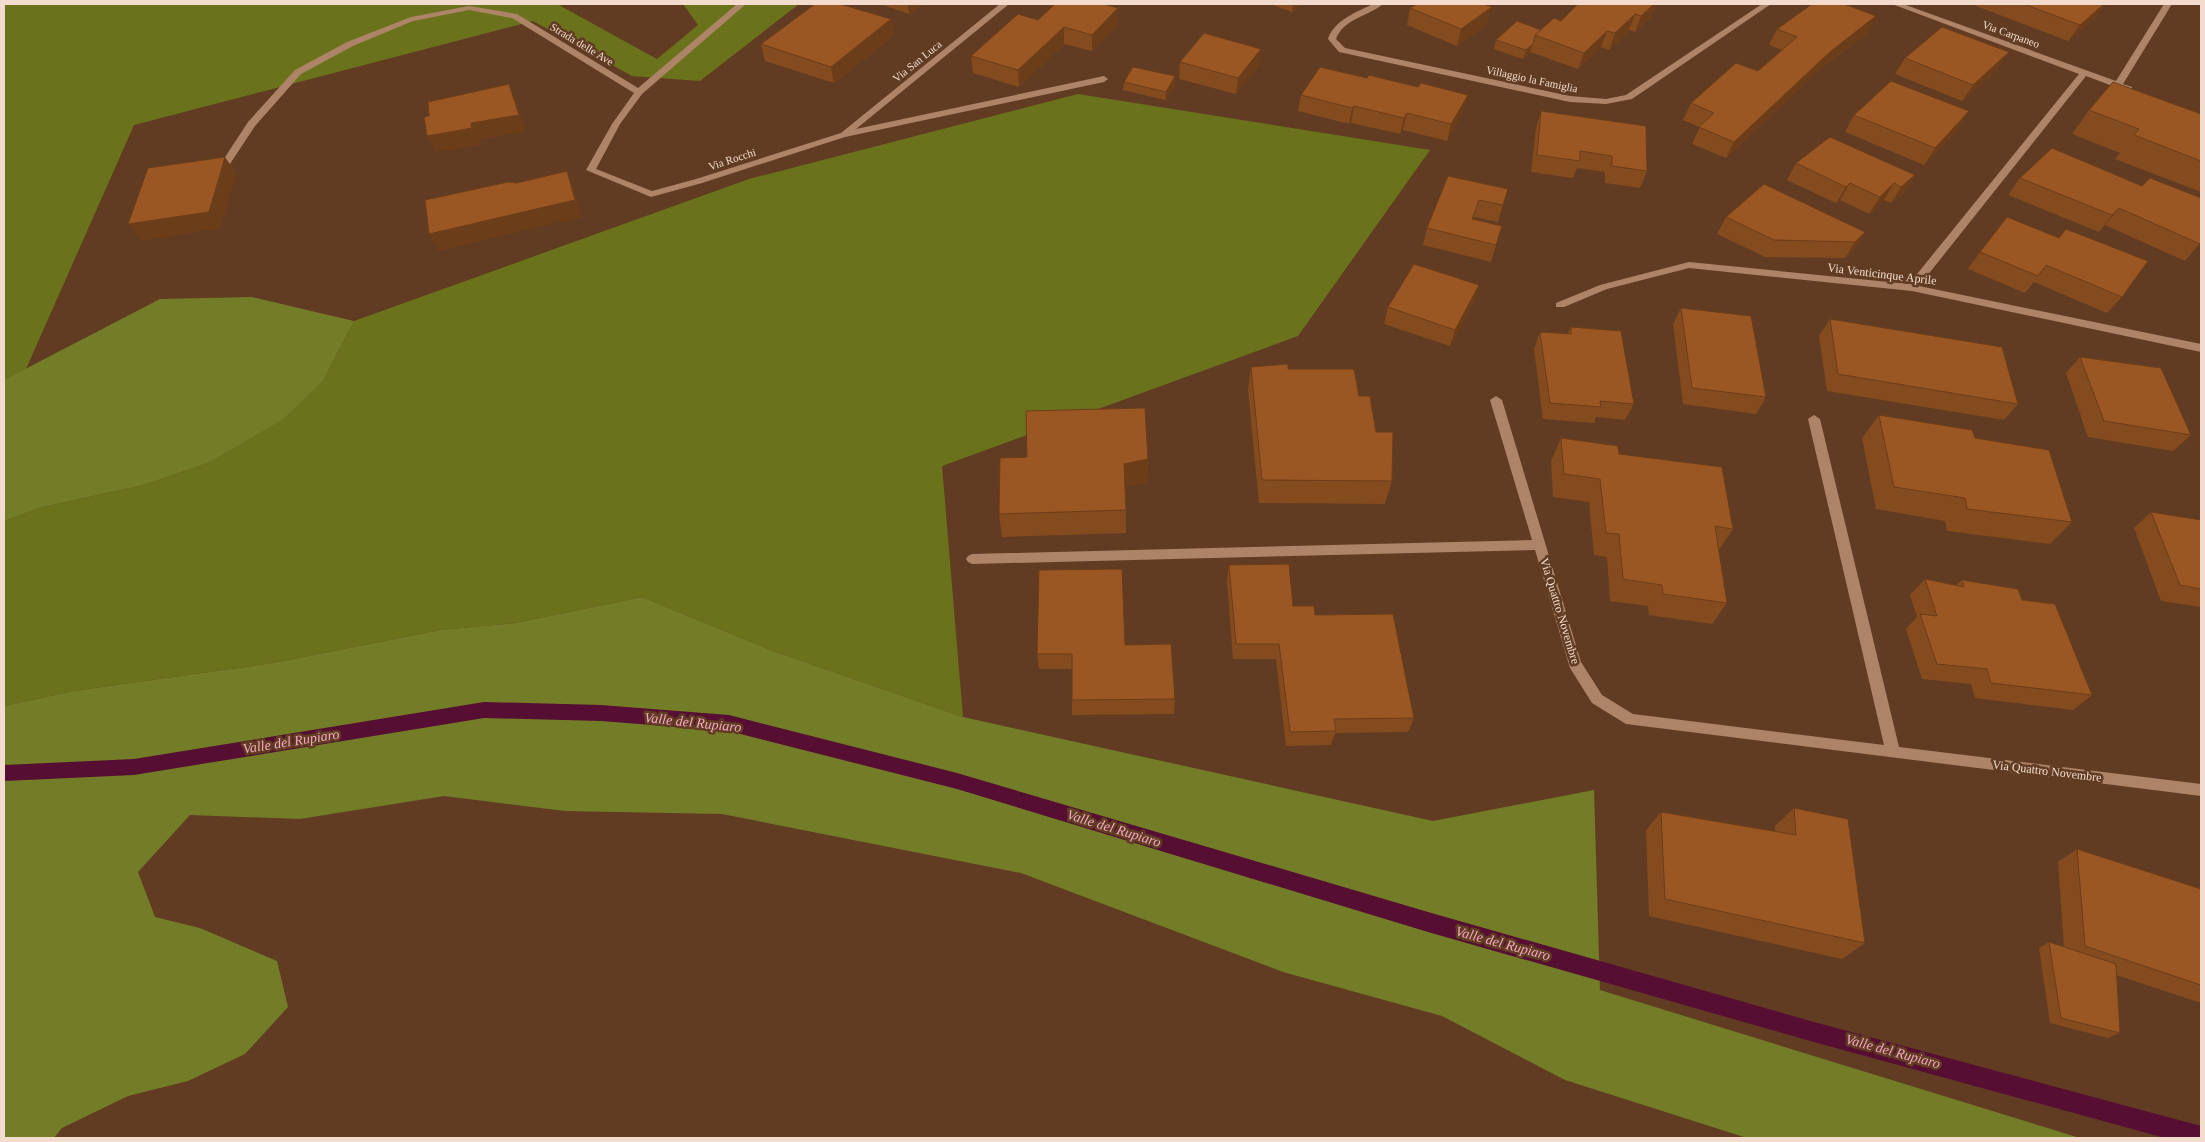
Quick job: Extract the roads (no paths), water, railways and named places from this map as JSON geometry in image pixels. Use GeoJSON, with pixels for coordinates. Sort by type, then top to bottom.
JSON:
{"type":"FeatureCollection","features":[{"type":"Feature","properties":{"kind":"street","name":"Via Rocchi"},"geometry":{"type":"LineString","coordinates":[[742,4],[639,92],[616,124],[592,170],[651,194],[699,181],[843,135],[1104,79]]}},
{"type":"Feature","properties":{"kind":"street","name":"Via San Luca"},"geometry":{"type":"LineString","coordinates":[[843,135],[1005,4]]}},
{"type":"Feature","properties":{"kind":"street","name":"Villaggio la Famiglia"},"geometry":{"type":"LineString","coordinates":[[1379,4],[1338,27],[1333,34],[1332,40],[1342,50],[1570,99],[1597,102],[1612,102],[1629,97],[1766,4]]}},
{"type":"Feature","properties":{"kind":"street","name":"Via Carpaneo"},"geometry":{"type":"LineString","coordinates":[[1896,4],[2137,92]]}},
{"type":"Feature","properties":{"kind":"street"},"geometry":{"type":"LineString","coordinates":[[2118,85],[2168,4]]}},
{"type":"Feature","properties":{"kind":"street","name":"Strada delle Ave"},"geometry":{"type":"LineString","coordinates":[[222,171],[251,124],[298,72],[350,44],[411,19],[469,8],[514,16],[639,92]]}},
{"type":"Feature","properties":{"kind":"street"},"geometry":{"type":"LineString","coordinates":[[1912,288],[2085,72]]}},
{"type":"Feature","properties":{"kind":"street","name":"Via Venticinque Aprile"},"geometry":{"type":"LineString","coordinates":[[1560,305],[1604,287],[1689,265],[1912,288],[2201,348]]}},
{"type":"Feature","properties":{"kind":"street","name":"Via Quattro Novembre"},"geometry":{"type":"LineString","coordinates":[[1496,400],[1575,664],[1597,699],[1631,720],[2201,790]]}},
{"type":"Feature","properties":{"kind":"street"},"geometry":{"type":"LineString","coordinates":[[1814,418],[1893,752]]}},
{"type":"Feature","properties":{"kind":"street"},"geometry":{"type":"LineString","coordinates":[[972,559],[1539,544]]}},
{"type":"Feature","properties":{"kind":"waterway","name":"Valle del Rupiaro"},"geometry":{"type":"LineString","coordinates":[[4,773],[134,767],[484,710],[601,713],[729,723],[957,781],[1428,922],[1814,1032],[2201,1137]]}}]}
